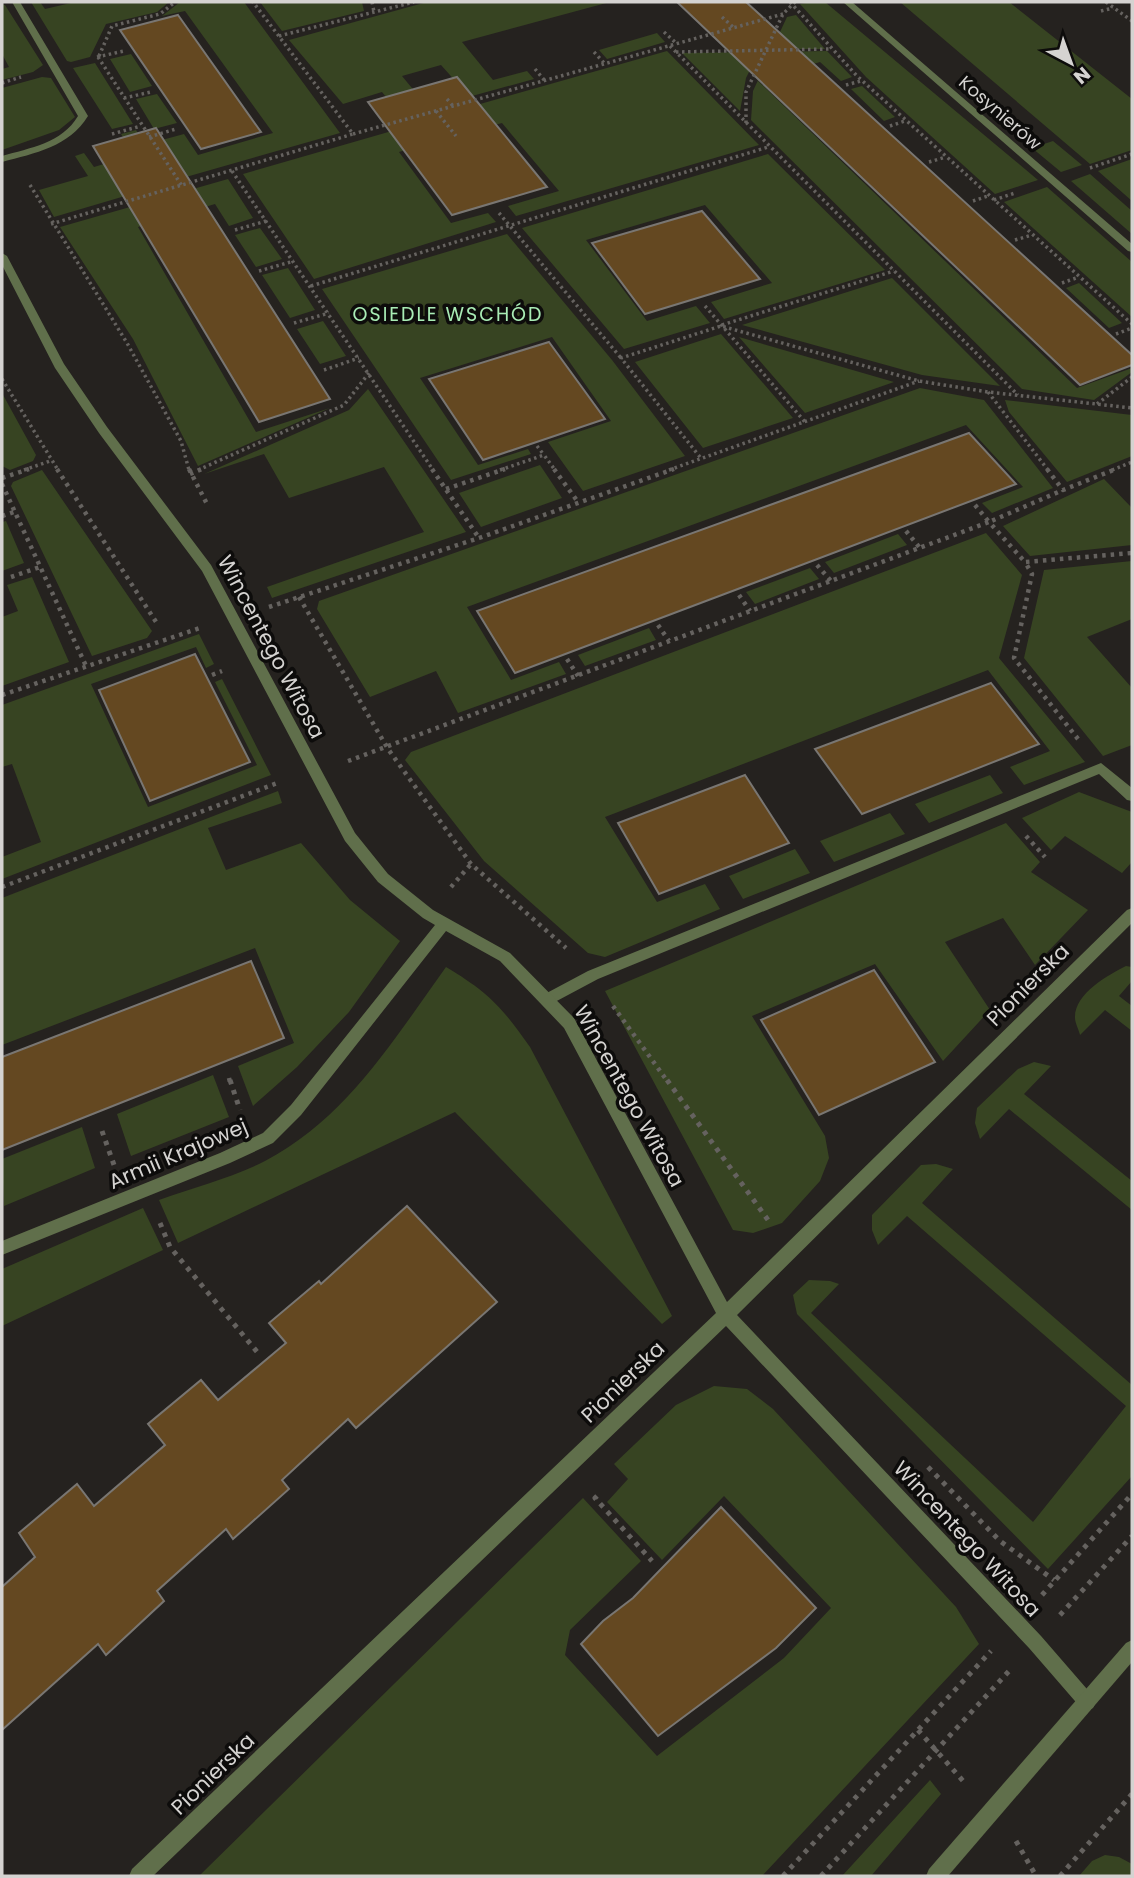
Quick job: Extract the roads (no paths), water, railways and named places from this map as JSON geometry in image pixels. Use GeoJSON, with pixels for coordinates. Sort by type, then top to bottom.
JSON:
{"type":"FeatureCollection","features":[{"type":"Feature","properties":{"kind":"street"},"geometry":{"type":"LineString","coordinates":[[2,159],[40,148],[65,136],[79,125],[83,116],[16,2]]}},
{"type":"Feature","properties":{"kind":"street","name":"Kosynierów"},"geometry":{"type":"LineString","coordinates":[[847,2],[1132,249]]}},
{"type":"Feature","properties":{"kind":"street","name":"Wincentego Witosa"},"geometry":{"type":"LineString","coordinates":[[2,256],[59,365],[103,430],[207,568],[350,837],[383,878],[444,923],[505,957],[569,1023],[725,1314],[1035,1642],[1087,1702]]}},
{"type":"Feature","properties":{"kind":"street"},"geometry":{"type":"LineString","coordinates":[[548,999],[593,975],[1101,768],[1132,796]]}},
{"type":"Feature","properties":{"kind":"street","name":"Pionierska"},"geometry":{"type":"LineString","coordinates":[[139,1876],[791,1252],[1132,914]]}},
{"type":"Feature","properties":{"kind":"street","name":"Armii Krajowej"},"geometry":{"type":"LineString","coordinates":[[2,1248],[268,1139],[296,1110],[444,923]]}},
{"type":"Feature","properties":{"kind":"street"},"geometry":{"type":"LineString","coordinates":[[936,1876],[1132,1649]]}},
{"type":"Feature","properties":{"kind":"district","name":"OSIEDLE WSCHÓD"},"geometry":{"type":"Point","coordinates":[448,314]}}]}
